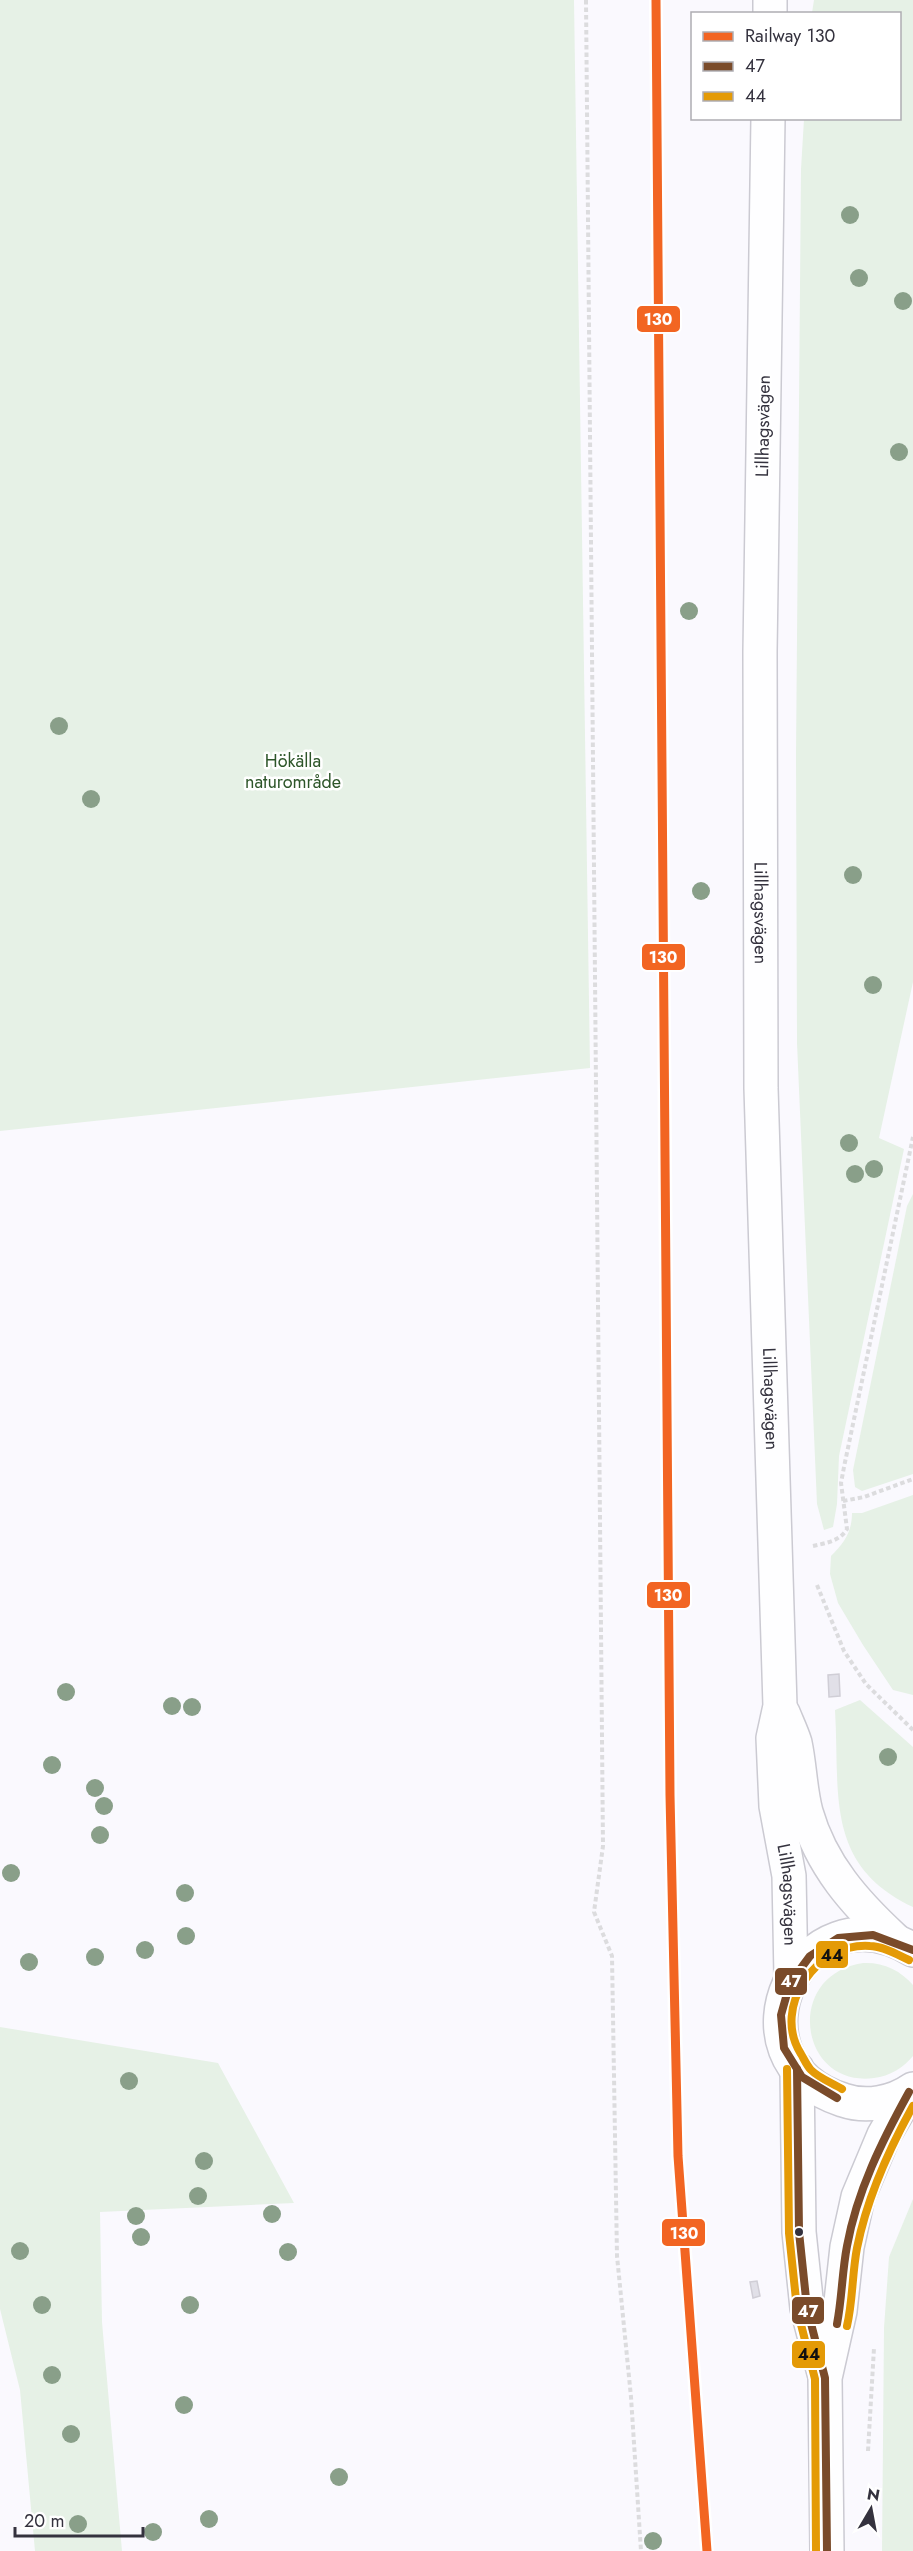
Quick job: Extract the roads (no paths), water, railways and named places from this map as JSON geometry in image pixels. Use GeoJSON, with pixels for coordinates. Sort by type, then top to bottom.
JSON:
{"type":"FeatureCollection","features":[{"type":"Feature","properties":{"kind":"street","name":"Lillhagsvägen"},"geometry":{"type":"LineString","coordinates":[[768,120],[760,652],[761,1088],[780,1706],[772,1738],[776,1806],[789,1876],[791,1977]]}},
{"type":"Feature","properties":{"kind":"street","name":"Lillhagsvägen"},"geometry":{"type":"LineString","coordinates":[[780,1706],[795,1742],[805,1810],[816,1841],[833,1872],[860,1907],[904,1945]]}},
{"type":"Feature","properties":{"kind":"street","name":"Lillhagsvägen"},"geometry":{"type":"LineString","coordinates":[[904,1945],[865,1934],[836,1940],[810,1954],[791,1977],[782,2000],[780,2024],[785,2048],[797,2069],[819,2091],[848,2102],[879,2103],[911,2090]]}},
{"type":"Feature","properties":{"kind":"street","name":"Lillhagsvägen"},"geometry":{"type":"LineString","coordinates":[[797,2069],[799,2232],[807,2307],[825,2378]]}},
{"type":"Feature","properties":{"kind":"street","name":"Lillhagsvägen"},"geometry":{"type":"LineString","coordinates":[[827,2551],[825,2378],[840,2311],[847,2247],[858,2198],[884,2135],[911,2090]]}},
{"type":"Feature","properties":{"kind":"rail line","name":"130"},"geometry":{"type":"LineString","coordinates":[[656,0],[670,1795],[678,2156],[707,2551]]}},
{"type":"Feature","properties":{"kind":"park label","name":"Hökälla naturområde"},"geometry":{"type":"Point","coordinates":[293,771]}}]}
